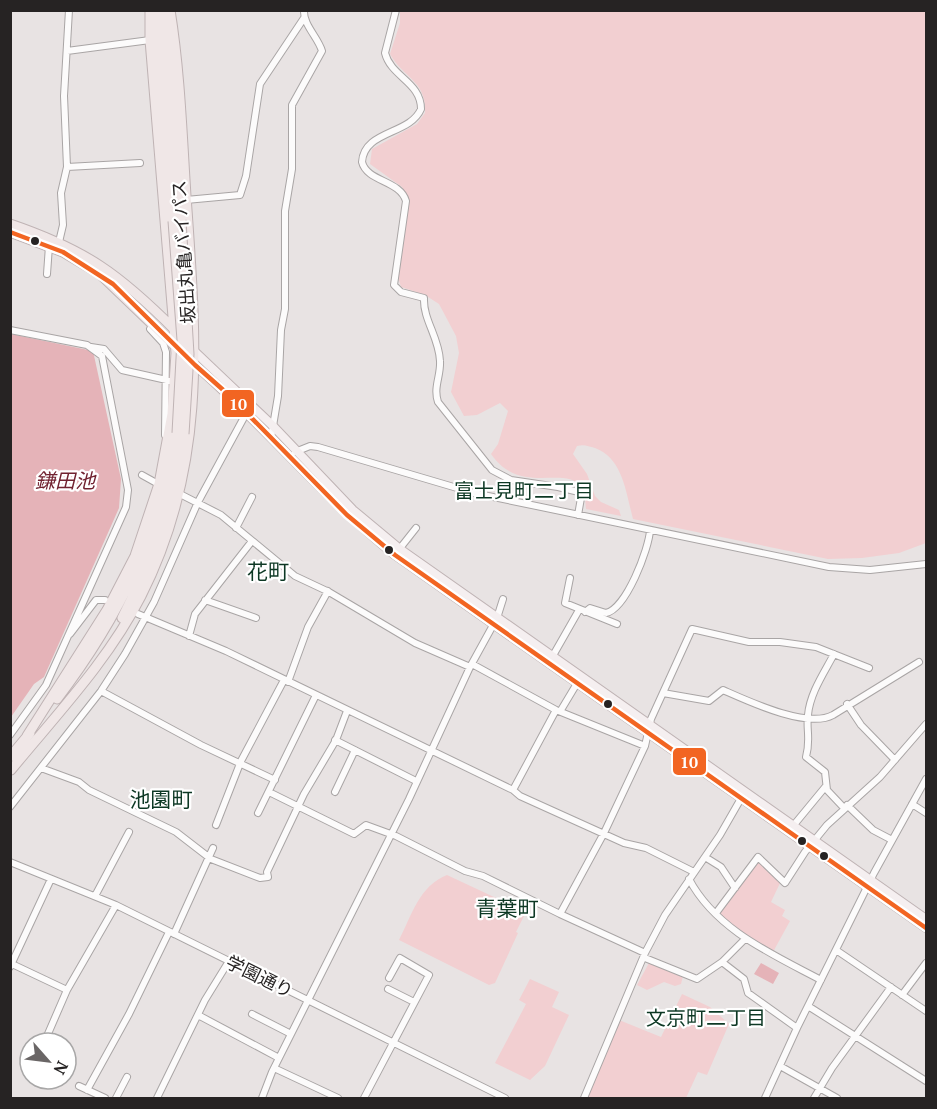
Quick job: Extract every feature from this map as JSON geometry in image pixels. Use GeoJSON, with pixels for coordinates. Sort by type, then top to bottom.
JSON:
{"type":"FeatureCollection","features":[{"type":"Feature","properties":{"kind":"highway"},"geometry":{"type":"LineString","coordinates":[[27,736],[119,589],[144,534],[160,485],[172,414],[170,381],[175,346],[150,40],[150,10]]}},
{"type":"Feature","properties":{"kind":"highway","name":"坂出丸亀バイパス"},"geometry":{"type":"LineString","coordinates":[[156,10],[177,221]]}},
{"type":"Feature","properties":{"kind":"highway","name":"坂出丸亀バイパス"},"geometry":{"type":"LineString","coordinates":[[10,770],[105,645],[137,588],[171,497],[180,433],[182,340],[164,10]]}},
{"type":"Feature","properties":{"kind":"highway"},"geometry":{"type":"LineString","coordinates":[[10,770],[114,640],[154,567],[178,494],[190,440],[195,365],[186,200],[170,10]]}},
{"type":"Feature","properties":{"kind":"highway"},"geometry":{"type":"LineString","coordinates":[[10,224],[59,242],[105,267],[161,314],[172,308]]}},
{"type":"Feature","properties":{"kind":"highway"},"geometry":{"type":"LineString","coordinates":[[10,232],[49,246],[100,274],[157,319],[174,329],[194,351]]}},
{"type":"Feature","properties":{"kind":"highway"},"geometry":{"type":"LineString","coordinates":[[152,308],[175,346],[195,365]]}},
{"type":"Feature","properties":{"kind":"highway","name":"坂出丸亀バイパス"},"geometry":{"type":"LineString","coordinates":[[10,757],[98,641],[131,583],[155,524],[180,433]]}},
{"type":"Feature","properties":{"kind":"main road"},"geometry":{"type":"LineString","coordinates":[[194,351],[249,410],[271,438],[293,454]]}},
{"type":"Feature","properties":{"kind":"main road"},"geometry":{"type":"LineString","coordinates":[[195,365],[249,410],[273,426],[293,454],[347,516],[649,730],[812,843],[927,919]]}},
{"type":"Feature","properties":{"kind":"main road"},"geometry":{"type":"LineString","coordinates":[[193,389],[200,379],[209,378]]}},
{"type":"Feature","properties":{"kind":"main road"},"geometry":{"type":"LineString","coordinates":[[743,795],[793,826],[812,843]]}},
{"type":"Feature","properties":{"kind":"main road"},"geometry":{"type":"LineString","coordinates":[[871,881],[927,928]]}},
{"type":"Feature","properties":{"kind":"street"},"geometry":{"type":"LineString","coordinates":[[59,242],[63,225],[61,193],[68,167],[64,96],[69,10]]}},
{"type":"Feature","properties":{"kind":"street"},"geometry":{"type":"LineString","coordinates":[[396,10],[385,53],[386,60],[416,89],[421,110],[413,123],[371,143],[365,150],[362,162],[369,172],[399,189],[406,201],[394,285],[401,292],[424,298],[424,314],[438,342],[441,364],[435,394],[438,402],[482,460],[492,470],[511,480],[579,492],[581,498],[578,515]]}},
{"type":"Feature","properties":{"kind":"street"},"geometry":{"type":"LineString","coordinates":[[186,200],[240,195],[246,176],[260,84],[304,14],[319,40],[322,51],[291,105],[292,169],[285,211],[285,309],[271,438]]}},
{"type":"Feature","properties":{"kind":"street"},"geometry":{"type":"LineString","coordinates":[[67,51],[150,40]]}},
{"type":"Feature","properties":{"kind":"street"},"geometry":{"type":"LineString","coordinates":[[68,167],[140,163]]}},
{"type":"Feature","properties":{"kind":"street"},"geometry":{"type":"LineString","coordinates":[[46,274],[49,246]]}},
{"type":"Feature","properties":{"kind":"street"},"geometry":{"type":"LineString","coordinates":[[157,319],[150,329],[163,343],[170,381],[165,439]]}},
{"type":"Feature","properties":{"kind":"street"},"geometry":{"type":"LineString","coordinates":[[10,330],[104,349],[122,370],[170,381]]}},
{"type":"Feature","properties":{"kind":"street"},"geometry":{"type":"LineString","coordinates":[[10,735],[46,685],[128,499],[127,481],[104,361],[99,352],[90,347]]}},
{"type":"Feature","properties":{"kind":"street"},"geometry":{"type":"LineString","coordinates":[[10,807],[102,691],[146,618],[198,502],[249,410]]}},
{"type":"Feature","properties":{"kind":"street"},"geometry":{"type":"LineString","coordinates":[[293,454],[318,447],[420,479],[578,515],[829,567],[870,570],[927,564]]}},
{"type":"Feature","properties":{"kind":"street"},"geometry":{"type":"LineString","coordinates":[[142,475],[160,485]]}},
{"type":"Feature","properties":{"kind":"street"},"geometry":{"type":"LineString","coordinates":[[178,494],[198,502],[236,528],[295,576],[328,591],[415,643],[471,666],[559,710],[645,746]]}},
{"type":"Feature","properties":{"kind":"street"},"geometry":{"type":"LineString","coordinates":[[236,528],[252,497]]}},
{"type":"Feature","properties":{"kind":"street"},"geometry":{"type":"LineString","coordinates":[[397,552],[416,528]]}},
{"type":"Feature","properties":{"kind":"street"},"geometry":{"type":"LineString","coordinates":[[550,660],[582,611],[590,608],[606,613],[617,607],[633,583],[650,530]]}},
{"type":"Feature","properties":{"kind":"street"},"geometry":{"type":"LineString","coordinates":[[189,636],[195,614],[252,541]]}},
{"type":"Feature","properties":{"kind":"street"},"geometry":{"type":"LineString","coordinates":[[570,578],[565,603],[617,624]]}},
{"type":"Feature","properties":{"kind":"street"},"geometry":{"type":"LineString","coordinates":[[216,825],[241,763],[286,681],[308,627],[328,591]]}},
{"type":"Feature","properties":{"kind":"street"},"geometry":{"type":"LineString","coordinates":[[262,1098],[274,1068],[391,834],[504,599]]}},
{"type":"Feature","properties":{"kind":"street"},"geometry":{"type":"LineString","coordinates":[[69,634],[72,634],[96,600],[105,600]]}},
{"type":"Feature","properties":{"kind":"street"},"geometry":{"type":"LineString","coordinates":[[205,600],[256,618]]}},
{"type":"Feature","properties":{"kind":"street"},"geometry":{"type":"LineString","coordinates":[[138,614],[316,695],[513,790],[520,796],[624,843],[645,848],[694,872]]}},
{"type":"Feature","properties":{"kind":"street"},"geometry":{"type":"LineString","coordinates":[[560,914],[604,833],[645,746],[663,693],[692,629],[749,642],[780,642],[816,647],[869,668]]}},
{"type":"Feature","properties":{"kind":"street"},"geometry":{"type":"LineString","coordinates":[[834,654],[811,699],[807,718],[810,735],[806,757],[825,772],[826,786],[845,807],[873,830],[892,840]]}},
{"type":"Feature","properties":{"kind":"street"},"geometry":{"type":"LineString","coordinates":[[663,693],[709,701],[723,690],[766,709],[807,718],[828,717],[919,662]]}},
{"type":"Feature","properties":{"kind":"street"},"geometry":{"type":"LineString","coordinates":[[513,790],[579,680]]}},
{"type":"Feature","properties":{"kind":"street"},"geometry":{"type":"LineString","coordinates":[[102,691],[275,780]]}},
{"type":"Feature","properties":{"kind":"street"},"geometry":{"type":"LineString","coordinates":[[258,813],[316,695]]}},
{"type":"Feature","properties":{"kind":"street"},"geometry":{"type":"LineString","coordinates":[[847,704],[861,724],[895,760]]}},
{"type":"Feature","properties":{"kind":"street"},"geometry":{"type":"LineString","coordinates":[[41,768],[79,782],[89,790],[176,832],[208,857],[252,876],[268,877],[267,872],[335,740],[347,711]]}},
{"type":"Feature","properties":{"kind":"street"},"geometry":{"type":"LineString","coordinates":[[716,913],[758,857],[786,883],[812,843],[845,807],[880,777],[927,724]]}},
{"type":"Feature","properties":{"kind":"street"},"geometry":{"type":"LineString","coordinates":[[335,740],[416,782]]}},
{"type":"Feature","properties":{"kind":"street"},"geometry":{"type":"LineString","coordinates":[[335,792],[355,750]]}},
{"type":"Feature","properties":{"kind":"street"},"geometry":{"type":"LineString","coordinates":[[765,1098],[797,1028],[871,881],[927,779]]}},
{"type":"Feature","properties":{"kind":"street"},"geometry":{"type":"LineString","coordinates":[[793,826],[826,786]]}},
{"type":"Feature","properties":{"kind":"street"},"geometry":{"type":"LineString","coordinates":[[269,792],[354,834],[366,825],[391,834],[697,979],[722,962],[745,939]]}},
{"type":"Feature","properties":{"kind":"street"},"geometry":{"type":"LineString","coordinates":[[584,1098],[645,955],[675,897],[705,857],[743,795]]}},
{"type":"Feature","properties":{"kind":"street"},"geometry":{"type":"LineString","coordinates":[[912,804],[927,813]]}},
{"type":"Feature","properties":{"kind":"street"},"geometry":{"type":"LineString","coordinates":[[95,896],[129,832]]}},
{"type":"Feature","properties":{"kind":"street"},"geometry":{"type":"LineString","coordinates":[[87,1090],[129,1014],[213,848]]}},
{"type":"Feature","properties":{"kind":"street"},"geometry":{"type":"LineString","coordinates":[[705,857],[721,867],[735,888]]}},
{"type":"Feature","properties":{"kind":"street","name":"学園通り"},"geometry":{"type":"LineString","coordinates":[[10,862],[116,906],[500,1097]]}},
{"type":"Feature","properties":{"kind":"street"},"geometry":{"type":"LineString","coordinates":[[51,879],[11,965],[66,990]]}},
{"type":"Feature","properties":{"kind":"street"},"geometry":{"type":"LineString","coordinates":[[689,879],[696,892],[745,939],[821,980]]}},
{"type":"Feature","properties":{"kind":"street"},"geometry":{"type":"LineString","coordinates":[[49,1031],[66,990],[116,906]]}},
{"type":"Feature","properties":{"kind":"street"},"geometry":{"type":"LineString","coordinates":[[836,950],[927,1011]]}},
{"type":"Feature","properties":{"kind":"street"},"geometry":{"type":"LineString","coordinates":[[364,1098],[429,975],[400,958],[389,978]]}},
{"type":"Feature","properties":{"kind":"street"},"geometry":{"type":"LineString","coordinates":[[157,1098],[198,1016],[229,961]]}},
{"type":"Feature","properties":{"kind":"street"},"geometry":{"type":"LineString","coordinates":[[722,962],[744,979],[748,993],[797,1028]]}},
{"type":"Feature","properties":{"kind":"street"},"geometry":{"type":"LineString","coordinates":[[902,994],[927,963]]}},
{"type":"Feature","properties":{"kind":"street"},"geometry":{"type":"LineString","coordinates":[[814,1098],[891,987]]}},
{"type":"Feature","properties":{"kind":"street"},"geometry":{"type":"LineString","coordinates":[[388,989],[414,1002]]}},
{"type":"Feature","properties":{"kind":"street"},"geometry":{"type":"LineString","coordinates":[[808,1006],[927,1081]]}},
{"type":"Feature","properties":{"kind":"street"},"geometry":{"type":"LineString","coordinates":[[252,1014],[291,1034]]}},
{"type":"Feature","properties":{"kind":"street"},"geometry":{"type":"LineString","coordinates":[[198,1016],[279,1058]]}},
{"type":"Feature","properties":{"kind":"street"},"geometry":{"type":"LineString","coordinates":[[780,1066],[837,1098]]}},
{"type":"Feature","properties":{"kind":"street"},"geometry":{"type":"LineString","coordinates":[[274,1068],[338,1098]]}},
{"type":"Feature","properties":{"kind":"street"},"geometry":{"type":"LineString","coordinates":[[116,1098],[127,1077]]}},
{"type":"Feature","properties":{"kind":"street"},"geometry":{"type":"LineString","coordinates":[[79,1086],[105,1098]]}},
{"type":"Feature","properties":{"kind":"shaded area"},"geometry":{"type":"Polygon","coordinates":[[[400,11],[926,11],[926,543],[899,553],[862,558],[828,559],[633,519],[622,478],[612,460],[595,448],[582,445],[577,446],[573,454],[587,474],[595,496],[601,502],[619,510],[621,516],[586,509],[583,488],[573,480],[528,477],[515,474],[502,467],[491,454],[498,444],[508,411],[500,403],[477,415],[464,416],[451,392],[459,353],[456,336],[439,304],[425,295],[401,287],[398,277],[408,199],[402,187],[370,164],[372,149],[417,124],[425,113],[425,102],[418,87],[390,54],[400,23],[400,11]]]}},
{"type":"Feature","properties":{"kind":"shaded area"},"geometry":{"type":"Polygon","coordinates":[[[757,860],[781,881],[771,902],[785,910],[782,916],[790,921],[773,952],[746,938],[719,913],[757,860]]]}},
{"type":"Feature","properties":{"kind":"shaded area"},"geometry":{"type":"Polygon","coordinates":[[[447,875],[522,910],[520,914],[524,916],[516,932],[518,933],[495,983],[489,985],[399,940],[417,902],[430,886],[447,875]]]}},
{"type":"Feature","properties":{"kind":"shaded area"},"geometry":{"type":"Polygon","coordinates":[[[649,963],[683,976],[681,984],[675,986],[664,982],[647,990],[637,985],[649,963]]]}},
{"type":"Feature","properties":{"kind":"shaded area"},"geometry":{"type":"Polygon","coordinates":[[[530,979],[559,992],[552,1007],[569,1015],[545,1066],[530,1080],[495,1063],[526,1004],[519,1000],[530,979]]]}},
{"type":"Feature","properties":{"kind":"shaded area"},"geometry":{"type":"Polygon","coordinates":[[[682,994],[710,1007],[729,1024],[707,1075],[698,1072],[686,1098],[586,1098],[619,1020],[661,1037],[682,994]]]}},
{"type":"Feature","properties":{"kind":"water","name":"鎌田池"},"geometry":{"type":"Polygon","coordinates":[[[11,334],[93,351],[121,479],[119,508],[44,677],[34,684],[11,717],[11,334]]]}},
{"type":"Feature","properties":{"kind":"water"},"geometry":{"type":"Polygon","coordinates":[[[761,963],[779,973],[773,984],[754,974],[761,963]]]}},
{"type":"Feature","properties":{"kind":"transit line","name":"10"},"geometry":{"type":"LineString","coordinates":[[10,232],[63,252],[113,284],[195,365],[230,396],[347,515],[395,555],[926,928]]}},
{"type":"Feature","properties":{"kind":"district","name":"富士見町二丁目"},"geometry":{"type":"Point","coordinates":[524,490]}},
{"type":"Feature","properties":{"kind":"district","name":"花町"},"geometry":{"type":"Point","coordinates":[268,571]}},
{"type":"Feature","properties":{"kind":"district","name":"池園町"},"geometry":{"type":"Point","coordinates":[161,799]}},
{"type":"Feature","properties":{"kind":"district","name":"青葉町"},"geometry":{"type":"Point","coordinates":[507,908]}},
{"type":"Feature","properties":{"kind":"district","name":"文京町二丁目"},"geometry":{"type":"Point","coordinates":[706,1017]}}]}
